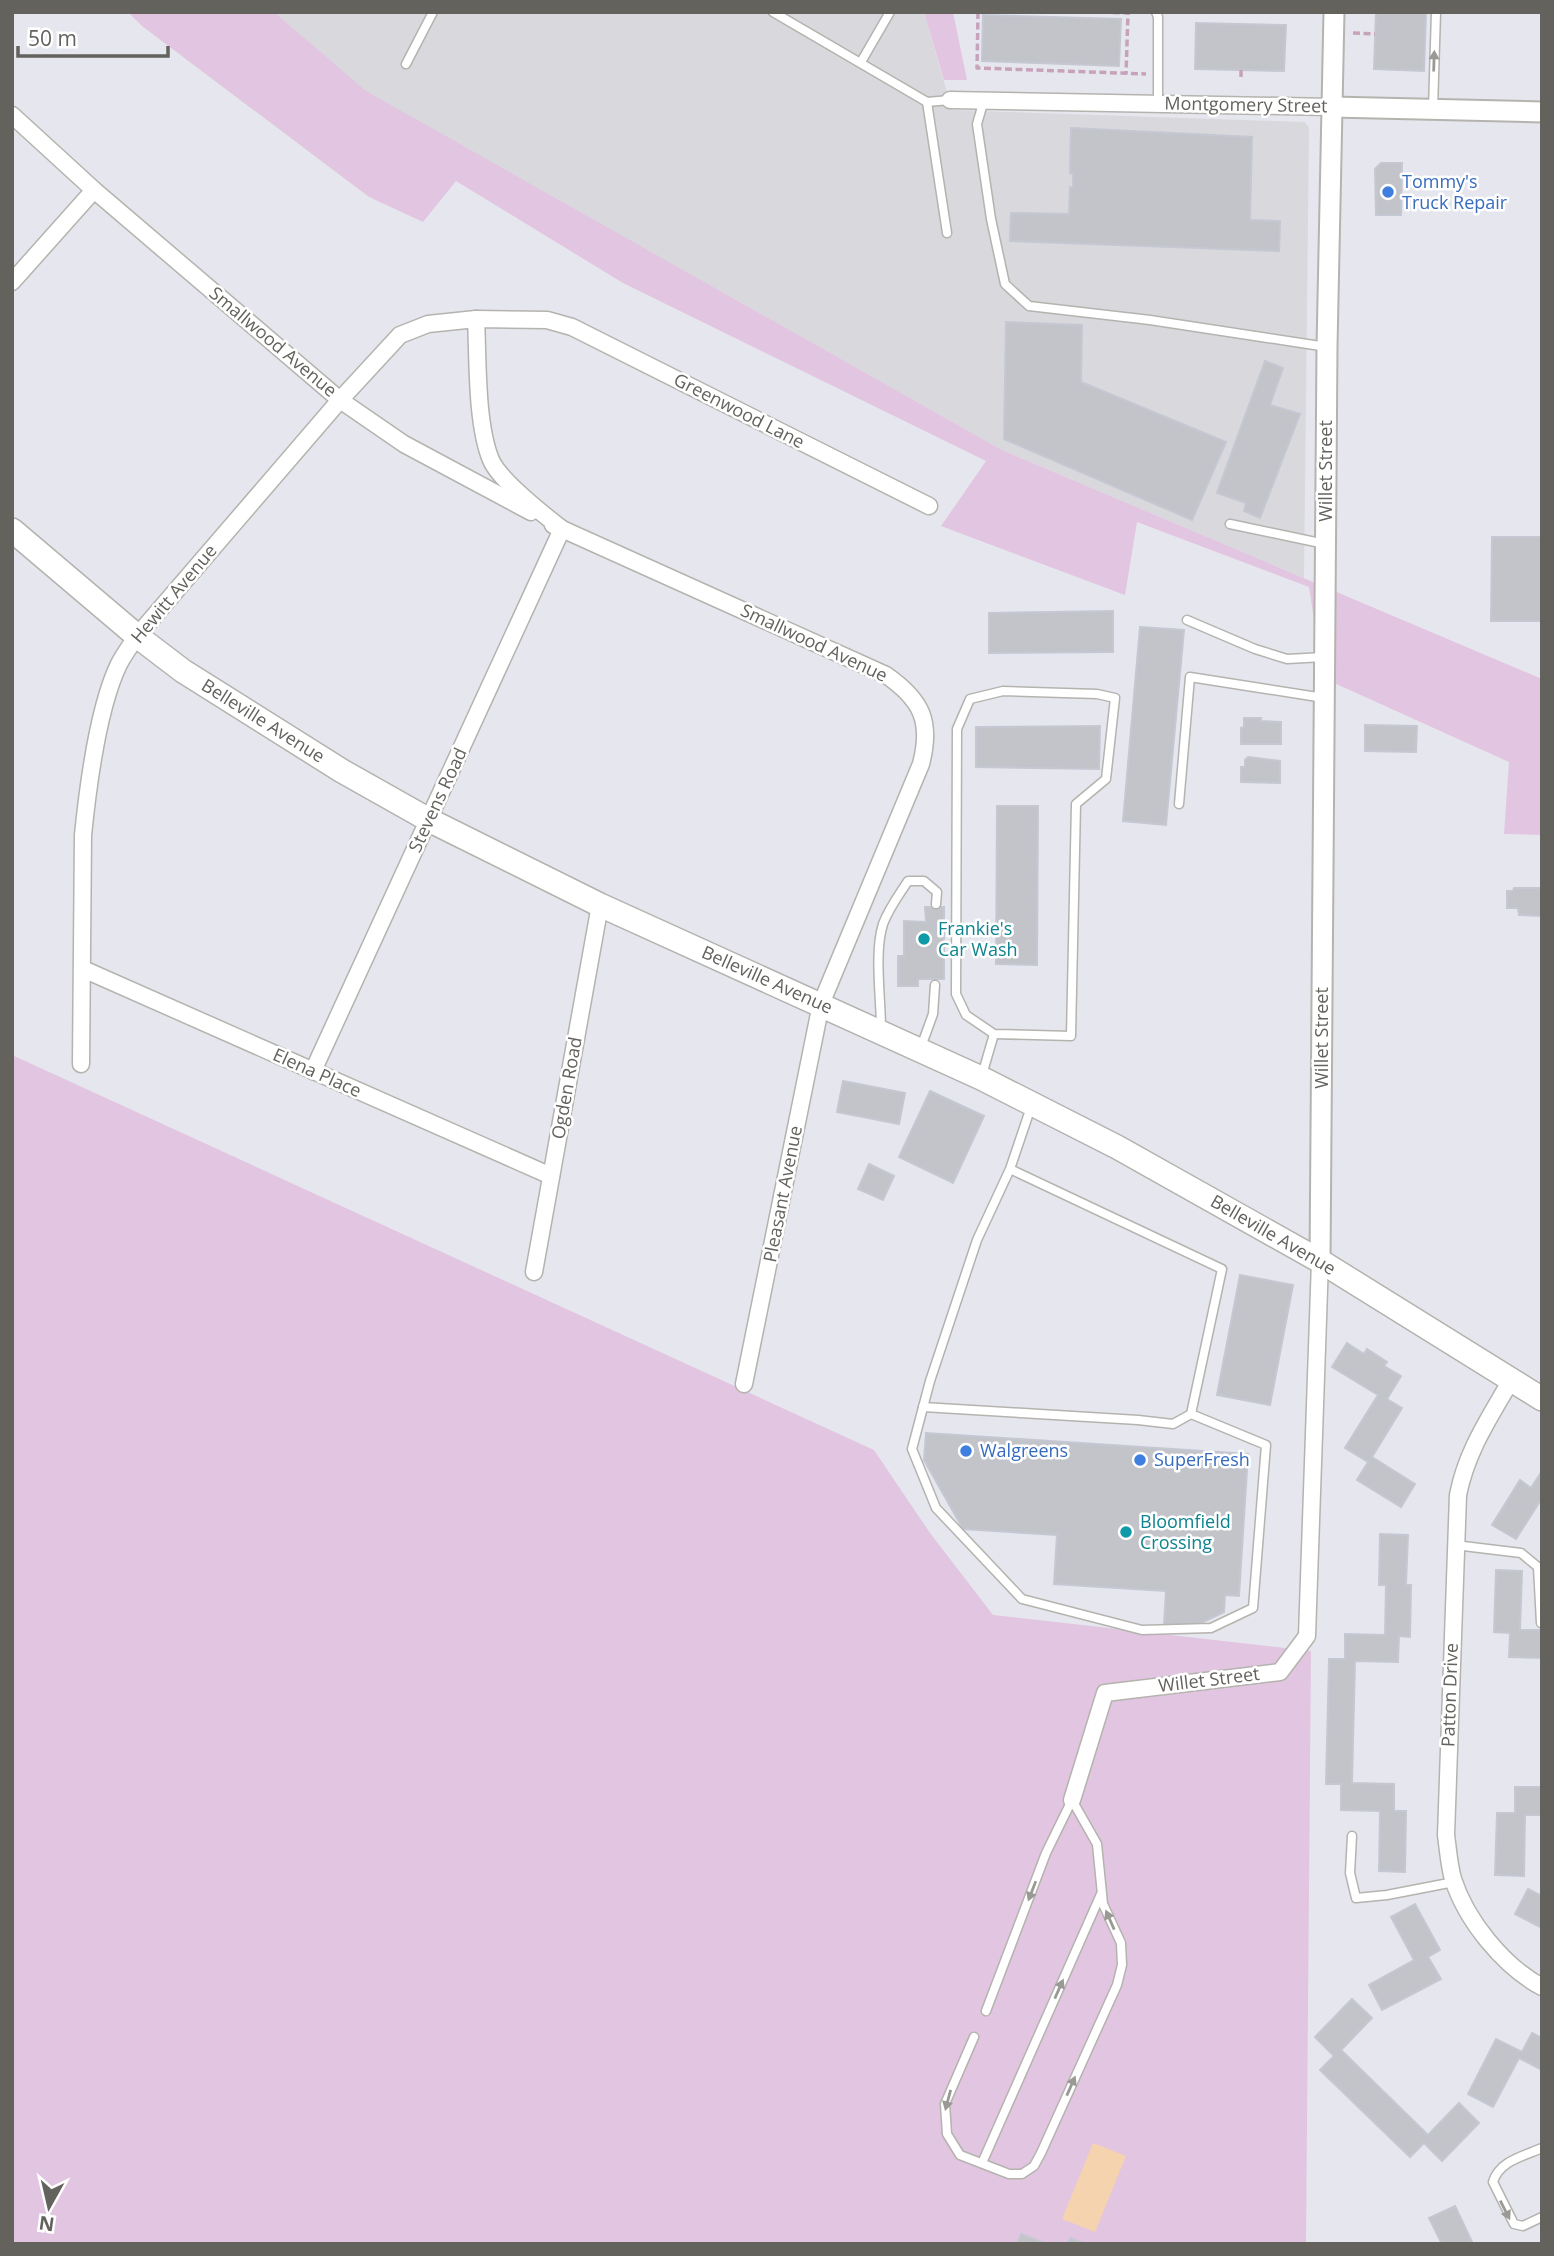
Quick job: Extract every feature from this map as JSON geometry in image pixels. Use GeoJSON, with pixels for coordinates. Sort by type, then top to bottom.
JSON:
{"type":"FeatureCollection","features":[{"type":"Feature","properties":{"kind":"main road","name":"Belleville Avenue"},"geometry":{"type":"LineString","coordinates":[[12,530],[137,636],[183,671],[273,729],[429,820],[600,905],[981,1078],[1117,1147],[1320,1261],[1542,1399]]}},
{"type":"Feature","properties":{"kind":"street","name":"Willet Street"},"geometry":{"type":"LineString","coordinates":[[1072,1800],[1105,1693],[1280,1672],[1307,1636],[1320,1261],[1326,347],[1336,14]]}},
{"type":"Feature","properties":{"kind":"street","name":"Montgomery Street"},"geometry":{"type":"LineString","coordinates":[[950,100],[1542,112]]}},
{"type":"Feature","properties":{"kind":"street","name":"Smallwood Avenue"},"geometry":{"type":"LineString","coordinates":[[12,116],[94,190],[340,400],[404,444],[562,529],[886,675],[906,689],[926,724],[926,744],[921,764],[821,1004]]}},
{"type":"Feature","properties":{"kind":"street"},"geometry":{"type":"LineString","coordinates":[[12,282],[94,190]]}},
{"type":"Feature","properties":{"kind":"street","name":"Smallwood Avenue"},"geometry":{"type":"LineString","coordinates":[[476,319],[481,415],[491,462],[522,496],[562,529]]}},
{"type":"Feature","properties":{"kind":"street","name":"Hewitt Avenue"},"geometry":{"type":"LineString","coordinates":[[81,1064],[83,835],[86,797],[110,689],[120,663],[137,636],[340,400],[400,335],[428,324],[476,319],[547,320]]}},
{"type":"Feature","properties":{"kind":"street","name":"Greenwood Lane"},"geometry":{"type":"LineString","coordinates":[[547,320],[572,327],[929,506]]}},
{"type":"Feature","properties":{"kind":"street","name":"Stevens Road"},"geometry":{"type":"LineString","coordinates":[[313,1071],[562,529]]}},
{"type":"Feature","properties":{"kind":"street","name":"Ogden Road"},"geometry":{"type":"LineString","coordinates":[[534,1272],[600,905]]}},
{"type":"Feature","properties":{"kind":"street","name":"Elena Place"},"geometry":{"type":"LineString","coordinates":[[83,969],[551,1176]]}},
{"type":"Feature","properties":{"kind":"street","name":"Pleasant Avenue"},"geometry":{"type":"LineString","coordinates":[[744,1384],[821,1004]]}},
{"type":"Feature","properties":{"kind":"street","name":"Patton Drive"},"geometry":{"type":"LineString","coordinates":[[1511,1381],[1465,1464],[1458,1495],[1446,1835],[1454,1882],[1465,1911],[1507,1960],[1542,1987]]}},
{"type":"Feature","properties":{"kind":"lane"},"geometry":{"type":"LineString","coordinates":[[406,64],[433,12]]}},
{"type":"Feature","properties":{"kind":"lane"},"geometry":{"type":"LineString","coordinates":[[773,12],[927,102],[950,100]]}},
{"type":"Feature","properties":{"kind":"lane"},"geometry":{"type":"LineString","coordinates":[[861,62],[890,12]]}},
{"type":"Feature","properties":{"kind":"lane"},"geometry":{"type":"LineString","coordinates":[[1156,12],[1157,103]]}},
{"type":"Feature","properties":{"kind":"lane"},"geometry":{"type":"LineString","coordinates":[[1433,109],[1436,12]]}},
{"type":"Feature","properties":{"kind":"lane"},"geometry":{"type":"LineString","coordinates":[[984,100],[977,124],[1005,284],[1029,306],[1150,320],[1326,347]]}},
{"type":"Feature","properties":{"kind":"lane"},"geometry":{"type":"LineString","coordinates":[[927,102],[947,233]]}},
{"type":"Feature","properties":{"kind":"lane"},"geometry":{"type":"LineString","coordinates":[[1230,524],[1325,544]]}},
{"type":"Feature","properties":{"kind":"lane"},"geometry":{"type":"LineString","coordinates":[[1187,620],[1255,649],[1287,659],[1324,657]]}},
{"type":"Feature","properties":{"kind":"lane"},"geometry":{"type":"LineString","coordinates":[[1180,804],[1190,677],[1324,698]]}},
{"type":"Feature","properties":{"kind":"lane"},"geometry":{"type":"LineString","coordinates":[[1003,691],[1097,694],[1115,698],[1106,779],[1076,804],[1071,1036],[994,1034],[966,1016],[956,994],[957,729],[970,699],[1003,691]]}},
{"type":"Feature","properties":{"kind":"lane"},"geometry":{"type":"LineString","coordinates":[[881,1032],[880,949],[882,928],[889,910],[908,881],[924,881],[937,891],[936,904]]}},
{"type":"Feature","properties":{"kind":"lane"},"geometry":{"type":"LineString","coordinates":[[920,1050],[933,1014],[935,985]]}},
{"type":"Feature","properties":{"kind":"lane"},"geometry":{"type":"LineString","coordinates":[[981,1078],[994,1034]]}},
{"type":"Feature","properties":{"kind":"lane"},"geometry":{"type":"LineString","coordinates":[[1032,1104],[1010,1169],[977,1240],[912,1449],[936,1508],[1021,1600],[1142,1630],[1211,1628],[1253,1608],[1266,1445],[1191,1414]]}},
{"type":"Feature","properties":{"kind":"lane"},"geometry":{"type":"LineString","coordinates":[[923,1407],[1173,1424],[1191,1414],[1222,1269],[1010,1169]]}},
{"type":"Feature","properties":{"kind":"lane"},"geometry":{"type":"LineString","coordinates":[[1455,1545],[1521,1553],[1538,1567],[1541,1623]]}},
{"type":"Feature","properties":{"kind":"lane"},"geometry":{"type":"LineString","coordinates":[[974,2037],[949,2094],[944,2117],[947,2134],[960,2154],[1009,2174],[1022,2174],[1034,2166],[1117,1985],[1122,1965],[1121,1943],[1110,1922],[1102,1893],[1097,1844],[1072,1800]]}},
{"type":"Feature","properties":{"kind":"lane"},"geometry":{"type":"LineString","coordinates":[[986,2011],[1046,1853],[1072,1800]]}},
{"type":"Feature","properties":{"kind":"lane"},"geometry":{"type":"LineString","coordinates":[[1352,1836],[1350,1873],[1356,1898],[1454,1882]]}},
{"type":"Feature","properties":{"kind":"lane"},"geometry":{"type":"LineString","coordinates":[[982,2163],[1102,1893]]}},
{"type":"Feature","properties":{"kind":"lane"},"geometry":{"type":"LineString","coordinates":[[1542,2148],[1503,2165],[1493,2182],[1514,2224],[1522,2226],[1542,2217]]}},
{"type":"Feature","properties":{"kind":"path"},"geometry":{"type":"LineString","coordinates":[[978,12],[976,68],[1148,74]]}},
{"type":"Feature","properties":{"kind":"path"},"geometry":{"type":"LineString","coordinates":[[1102,12],[1128,13],[1126,74]]}},
{"type":"Feature","properties":{"kind":"path"},"geometry":{"type":"LineString","coordinates":[[1350,33],[1375,34]]}},
{"type":"Feature","properties":{"kind":"path"},"geometry":{"type":"LineString","coordinates":[[1241,70],[1241,77]]}},
{"type":"Feature","properties":{"kind":"shaded area"},"geometry":{"type":"Polygon","coordinates":[[[128,12],[274,12],[366,91],[1002,450],[1542,679],[1542,835],[1504,834],[1509,762],[1323,678],[1309,587],[1137,522],[1125,595],[941,526],[986,461],[623,283],[456,181],[423,222],[369,197],[142,26],[128,12]]]}},
{"type":"Feature","properties":{"kind":"shaded area"},"geometry":{"type":"Polygon","coordinates":[[[274,12],[924,12],[952,110],[1305,122],[1309,128],[1304,578],[1002,450],[365,91],[274,12]]]}},
{"type":"Feature","properties":{"kind":"shaded area"},"geometry":{"type":"Polygon","coordinates":[[[924,12],[953,12],[967,80],[944,80],[924,12]]]}},
{"type":"Feature","properties":{"kind":"shaded area"},"geometry":{"type":"Polygon","coordinates":[[[12,1055],[874,1450],[930,1533],[993,1615],[1311,1651],[1306,2244],[12,2244],[12,1055]]]}},
{"type":"Feature","properties":{"kind":"shaded area"},"geometry":{"type":"Polygon","coordinates":[[[1093,2143],[1126,2156],[1095,2232],[1062,2219],[1093,2143]]]}},
{"type":"Feature","properties":{"kind":"building"},"geometry":{"type":"Polygon","coordinates":[[[1376,12],[1426,12],[1424,71],[1374,69],[1376,12]]]}},
{"type":"Feature","properties":{"kind":"building"},"geometry":{"type":"Polygon","coordinates":[[[983,15],[1121,19],[1119,66],[982,61],[983,15]]]}},
{"type":"Feature","properties":{"kind":"building"},"geometry":{"type":"Polygon","coordinates":[[[1196,23],[1286,25],[1284,71],[1195,69],[1196,23]]]}},
{"type":"Feature","properties":{"kind":"building"},"geometry":{"type":"Polygon","coordinates":[[[1071,128],[1252,137],[1250,220],[1280,221],[1279,251],[1010,241],[1011,213],[1069,214],[1070,187],[1073,188],[1073,174],[1070,173],[1071,128]]]}},
{"type":"Feature","properties":{"kind":"building","name":"Tommy's Truck Repair"},"geometry":{"type":"Polygon","coordinates":[[[1381,163],[1402,163],[1401,215],[1376,215],[1375,169],[1381,163]]]}},
{"type":"Feature","properties":{"kind":"building"},"geometry":{"type":"Polygon","coordinates":[[[1006,322],[1082,325],[1081,382],[1226,442],[1192,520],[1004,439],[1006,322]]]}},
{"type":"Feature","properties":{"kind":"building"},"geometry":{"type":"Polygon","coordinates":[[[1265,361],[1283,368],[1270,405],[1300,414],[1260,518],[1244,511],[1246,503],[1217,493],[1265,361]]]}},
{"type":"Feature","properties":{"kind":"building"},"geometry":{"type":"Polygon","coordinates":[[[1492,537],[1541,537],[1541,621],[1491,621],[1492,537]]]}},
{"type":"Feature","properties":{"kind":"building"},"geometry":{"type":"Polygon","coordinates":[[[1113,611],[1113,652],[989,653],[989,613],[1113,611]]]}},
{"type":"Feature","properties":{"kind":"building"},"geometry":{"type":"Polygon","coordinates":[[[1140,627],[1184,630],[1166,825],[1123,821],[1140,627]]]}},
{"type":"Feature","properties":{"kind":"building"},"geometry":{"type":"Polygon","coordinates":[[[1244,718],[1281,722],[1281,744],[1241,744],[1244,718]]]}},
{"type":"Feature","properties":{"kind":"building"},"geometry":{"type":"Polygon","coordinates":[[[1365,725],[1417,726],[1416,752],[1365,751],[1365,725]]]}},
{"type":"Feature","properties":{"kind":"building"},"geometry":{"type":"Polygon","coordinates":[[[1100,726],[1099,769],[976,767],[976,727],[1100,726]]]}},
{"type":"Feature","properties":{"kind":"building"},"geometry":{"type":"Polygon","coordinates":[[[1248,757],[1280,761],[1280,783],[1241,782],[1241,767],[1245,767],[1248,757]]]}},
{"type":"Feature","properties":{"kind":"building"},"geometry":{"type":"Polygon","coordinates":[[[997,806],[1038,806],[1037,965],[996,964],[997,806]]]}},
{"type":"Feature","properties":{"kind":"building"},"geometry":{"type":"Polygon","coordinates":[[[1514,888],[1542,888],[1542,916],[1519,915],[1518,908],[1507,908],[1507,891],[1513,891],[1514,888]]]}},
{"type":"Feature","properties":{"kind":"building","name":"Frankie's Car Wash"},"geometry":{"type":"Polygon","coordinates":[[[925,907],[944,907],[944,979],[918,979],[918,986],[898,986],[898,956],[904,956],[904,921],[926,922],[925,907]]]}},
{"type":"Feature","properties":{"kind":"building"},"geometry":{"type":"Polygon","coordinates":[[[843,1081],[905,1093],[899,1124],[837,1112],[843,1081]]]}},
{"type":"Feature","properties":{"kind":"building"},"geometry":{"type":"Polygon","coordinates":[[[930,1091],[984,1116],[953,1183],[899,1157],[930,1091]]]}},
{"type":"Feature","properties":{"kind":"building"},"geometry":{"type":"Polygon","coordinates":[[[869,1164],[894,1176],[883,1200],[858,1189],[869,1164]]]}},
{"type":"Feature","properties":{"kind":"building"},"geometry":{"type":"Polygon","coordinates":[[[1240,1275],[1293,1285],[1270,1405],[1217,1395],[1240,1275]]]}},
{"type":"Feature","properties":{"kind":"building"},"geometry":{"type":"Polygon","coordinates":[[[1347,1343],[1364,1354],[1367,1349],[1387,1362],[1384,1366],[1401,1376],[1387,1399],[1402,1408],[1372,1457],[1415,1484],[1401,1507],[1357,1480],[1368,1462],[1345,1448],[1378,1395],[1332,1367],[1347,1343]]]}},
{"type":"Feature","properties":{"kind":"building","name":"Bloomfield Crossing"},"geometry":{"type":"Polygon","coordinates":[[[926,1433],[1248,1454],[1239,1596],[1225,1595],[1224,1612],[1195,1626],[1164,1624],[1166,1591],[1054,1584],[1057,1535],[963,1529],[924,1460],[926,1433]]]}},
{"type":"Feature","properties":{"kind":"building"},"geometry":{"type":"Polygon","coordinates":[[[1542,1471],[1542,1498],[1516,1539],[1492,1525],[1520,1480],[1531,1488],[1542,1471]]]}},
{"type":"Feature","properties":{"kind":"building"},"geometry":{"type":"Polygon","coordinates":[[[1380,1534],[1408,1535],[1406,1585],[1411,1585],[1410,1637],[1399,1636],[1398,1662],[1355,1661],[1352,1783],[1394,1784],[1394,1811],[1406,1811],[1405,1872],[1379,1871],[1380,1811],[1341,1810],[1341,1784],[1326,1784],[1329,1659],[1345,1659],[1345,1634],[1385,1635],[1386,1585],[1379,1585],[1380,1534]]]}},
{"type":"Feature","properties":{"kind":"building"},"geometry":{"type":"Polygon","coordinates":[[[1496,1570],[1522,1571],[1520,1630],[1542,1630],[1542,1658],[1509,1657],[1510,1633],[1494,1632],[1496,1570]]]}},
{"type":"Feature","properties":{"kind":"building"},"geometry":{"type":"Polygon","coordinates":[[[1515,1787],[1542,1787],[1542,1815],[1525,1815],[1524,1876],[1495,1875],[1497,1813],[1515,1813],[1515,1787]]]}},
{"type":"Feature","properties":{"kind":"building"},"geometry":{"type":"Polygon","coordinates":[[[1528,1889],[1542,1896],[1542,1928],[1515,1914],[1528,1889]]]}},
{"type":"Feature","properties":{"kind":"building"},"geometry":{"type":"Polygon","coordinates":[[[1415,1904],[1440,1950],[1428,1957],[1441,1979],[1382,2010],[1369,1985],[1414,1960],[1391,1917],[1415,1904]]]}},
{"type":"Feature","properties":{"kind":"building"},"geometry":{"type":"Polygon","coordinates":[[[1352,1999],[1372,2018],[1341,2050],[1428,2135],[1459,2103],[1479,2123],[1442,2161],[1424,2143],[1410,2157],[1320,2070],[1334,2056],[1315,2037],[1352,1999]]]}},
{"type":"Feature","properties":{"kind":"building"},"geometry":{"type":"Polygon","coordinates":[[[1532,2033],[1542,2038],[1542,2070],[1519,2058],[1493,2107],[1468,2094],[1496,2039],[1522,2052],[1532,2033]]]}},
{"type":"Feature","properties":{"kind":"building"},"geometry":{"type":"Polygon","coordinates":[[[1455,2206],[1473,2244],[1442,2244],[1429,2218],[1455,2206]]]}},
{"type":"Feature","properties":{"kind":"building"},"geometry":{"type":"Polygon","coordinates":[[[1021,2234],[1047,2244],[1017,2244],[1021,2234]]]}},
{"type":"Feature","properties":{"kind":"building"},"geometry":{"type":"Polygon","coordinates":[[[1070,2238],[1085,2244],[1068,2244],[1070,2238]]]}},
{"type":"Feature","properties":{"kind":"place","name":"Tommy's Truck Repair"},"geometry":{"type":"Point","coordinates":[1388,192]}},
{"type":"Feature","properties":{"kind":"place","name":"Frankie's Car Wash"},"geometry":{"type":"Point","coordinates":[924,939]}},
{"type":"Feature","properties":{"kind":"place","name":"Walgreens"},"geometry":{"type":"Point","coordinates":[966,1451]}},
{"type":"Feature","properties":{"kind":"place","name":"SuperFresh"},"geometry":{"type":"Point","coordinates":[1140,1460]}},
{"type":"Feature","properties":{"kind":"place","name":"Bloomfield Crossing"},"geometry":{"type":"Point","coordinates":[1126,1532]}}]}
